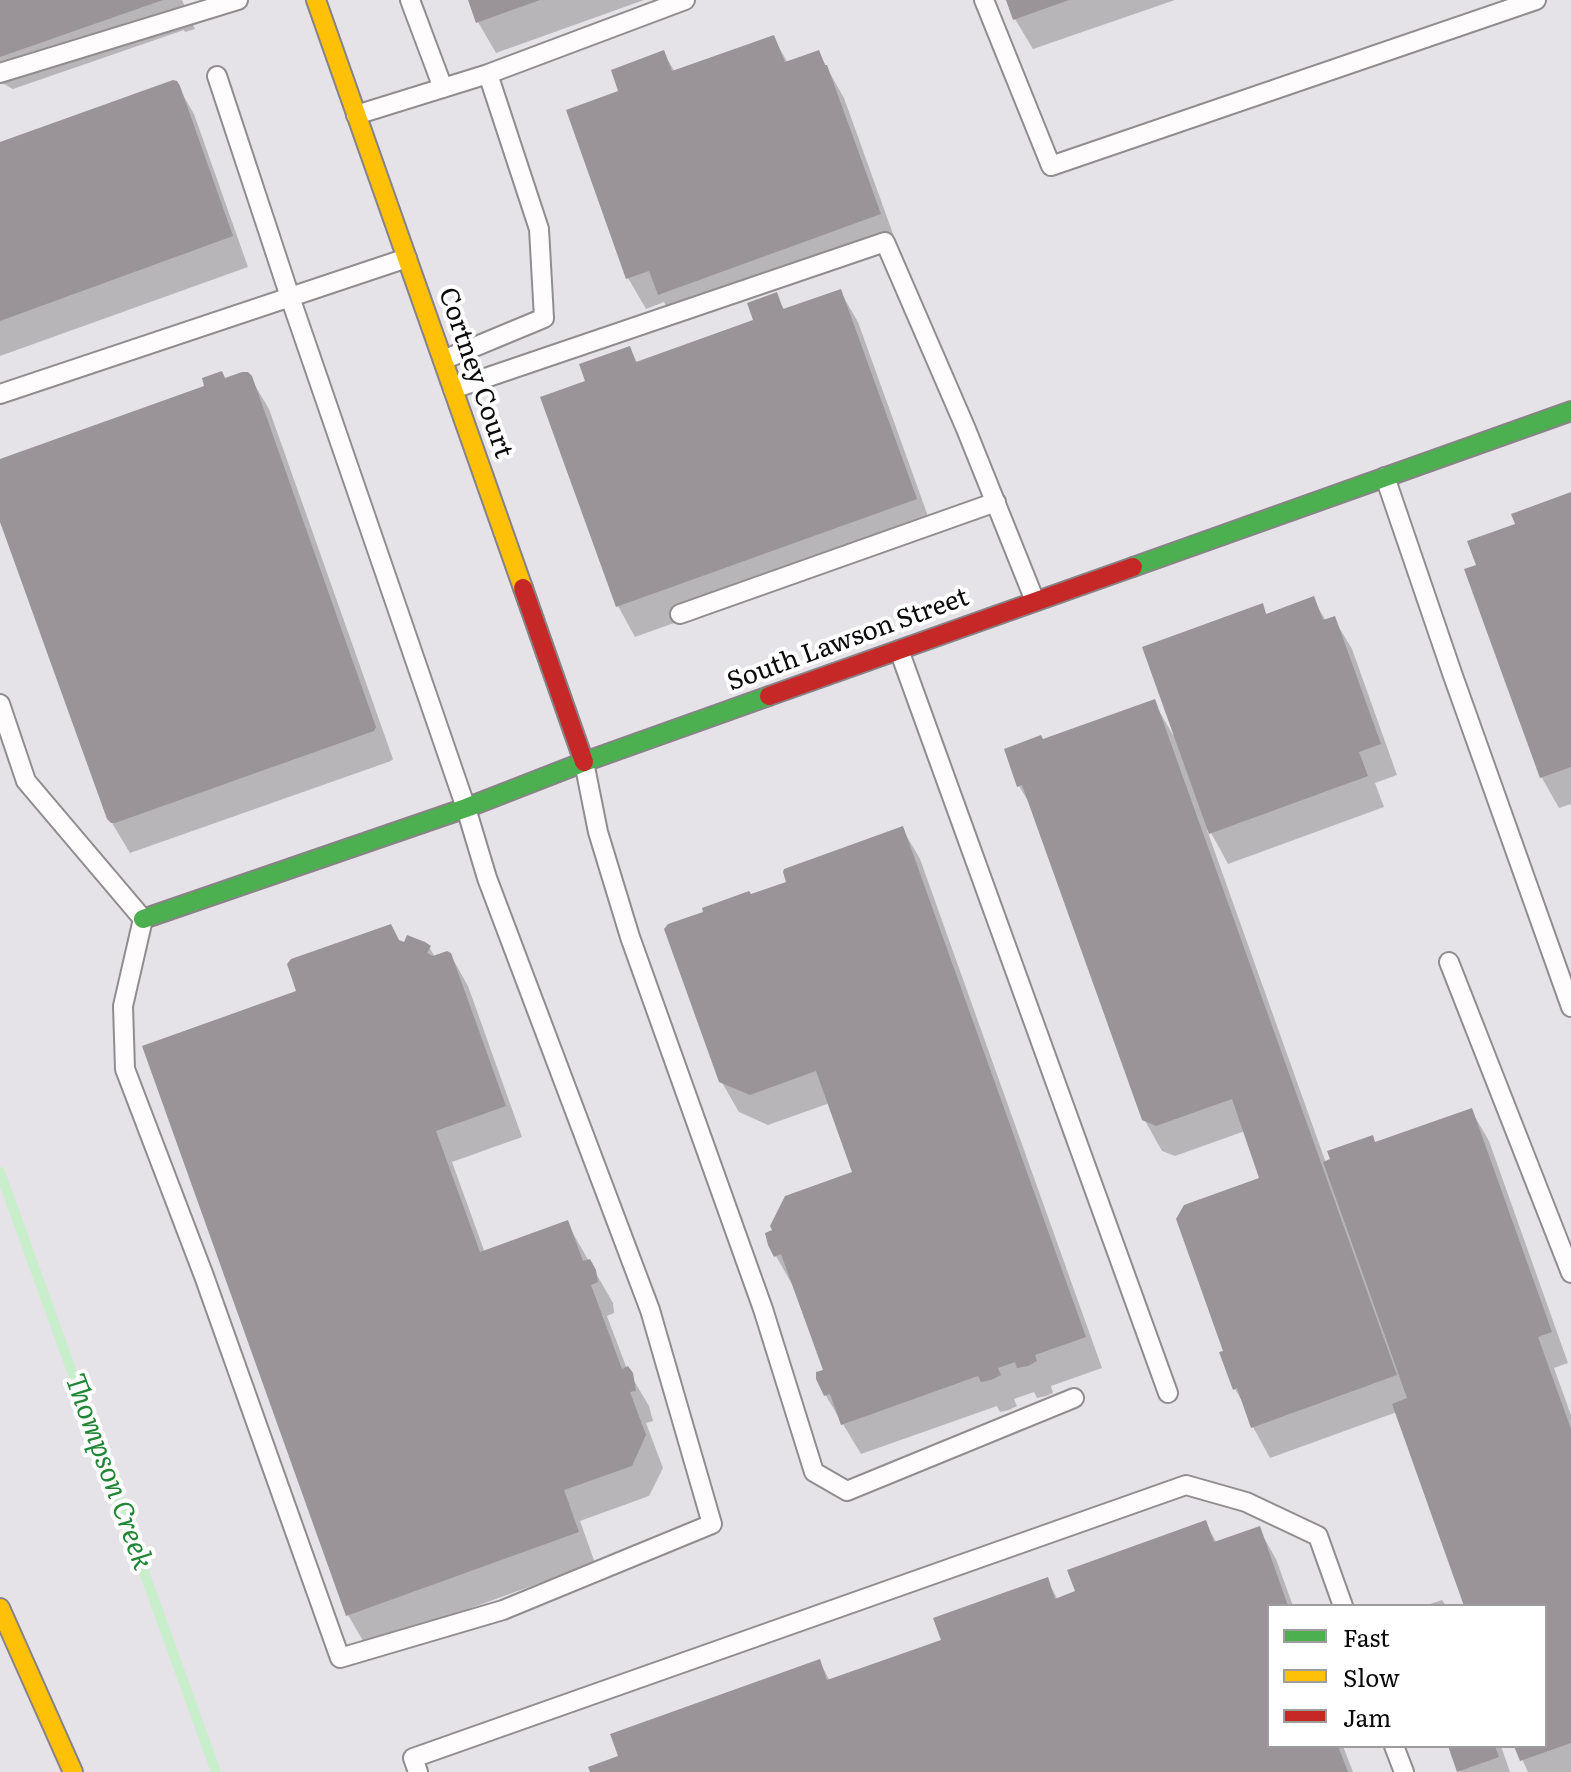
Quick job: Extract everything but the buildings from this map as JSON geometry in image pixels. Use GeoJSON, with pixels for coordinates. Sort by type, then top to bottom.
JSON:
{"type":"FeatureCollection","features":[{"type":"Feature","properties":{"kind":"street","name":"Cortney Court"},"geometry":{"type":"LineString","coordinates":[[316,0],[584,762]]}},
{"type":"Feature","properties":{"kind":"street","name":"South Lawson Street"},"geometry":{"type":"LineString","coordinates":[[143,919],[466,808],[584,762],[1571,411]]}},
{"type":"Feature","properties":{"kind":"street"},"geometry":{"type":"LineString","coordinates":[[0,1608],[73,1772]]}},
{"type":"Feature","properties":{"kind":"lane"},"geometry":{"type":"LineString","coordinates":[[0,73],[238,0]]}},
{"type":"Feature","properties":{"kind":"lane"},"geometry":{"type":"LineString","coordinates":[[410,0],[443,88]]}},
{"type":"Feature","properties":{"kind":"lane"},"geometry":{"type":"LineString","coordinates":[[356,115],[488,74],[685,0]]}},
{"type":"Feature","properties":{"kind":"lane"},"geometry":{"type":"LineString","coordinates":[[984,0],[1051,166],[1536,0]]}},
{"type":"Feature","properties":{"kind":"lane"},"geometry":{"type":"LineString","coordinates":[[443,360],[544,318],[539,229],[488,74]]}},
{"type":"Feature","properties":{"kind":"lane"},"geometry":{"type":"LineString","coordinates":[[0,704],[26,781],[143,919],[123,1006],[125,1069],[204,1276],[340,1658],[503,1610],[712,1524],[650,1310],[492,892],[217,76]]}},
{"type":"Feature","properties":{"kind":"lane"},"geometry":{"type":"LineString","coordinates":[[453,389],[885,242],[966,429],[1035,601]]}},
{"type":"Feature","properties":{"kind":"lane"},"geometry":{"type":"LineString","coordinates":[[0,394],[407,258]]}},
{"type":"Feature","properties":{"kind":"lane"},"geometry":{"type":"LineString","coordinates":[[1385,477],[1571,1007]]}},
{"type":"Feature","properties":{"kind":"lane"},"geometry":{"type":"LineString","coordinates":[[680,614],[996,502]]}},
{"type":"Feature","properties":{"kind":"lane"},"geometry":{"type":"LineString","coordinates":[[899,650],[1168,1393]]}},
{"type":"Feature","properties":{"kind":"lane"},"geometry":{"type":"LineString","coordinates":[[584,762],[598,832],[630,937],[763,1309],[814,1472],[847,1491],[1074,1398]]}},
{"type":"Feature","properties":{"kind":"lane"},"geometry":{"type":"LineString","coordinates":[[1449,962],[1571,1273]]}},
{"type":"Feature","properties":{"kind":"lane"},"geometry":{"type":"LineString","coordinates":[[418,1772],[413,1758],[1186,1485],[1246,1502],[1318,1536],[1342,1604]]}},
{"type":"Feature","properties":{"kind":"lane"},"geometry":{"type":"LineString","coordinates":[[0,1664],[22,1656]]}},
{"type":"Feature","properties":{"kind":"lane"},"geometry":{"type":"LineString","coordinates":[[1395,1748],[1404,1772]]}},
{"type":"Feature","properties":{"kind":"shaded area"},"geometry":{"type":"Polygon","coordinates":[[[0,0],[1571,0],[1571,1772],[0,1772],[0,0]]]}},
{"type":"Feature","properties":{"kind":"waterway","name":"Thompson Creek"},"geometry":{"type":"LineString","coordinates":[[0,1172],[216,1772]]}},
{"type":"Feature","properties":{"kind":"traffic: fast"},"geometry":{"type":"LineString","coordinates":[[1133,567],[1571,411]]}},
{"type":"Feature","properties":{"kind":"traffic: fast"},"geometry":{"type":"LineString","coordinates":[[143,919],[466,808],[769,696]]}},
{"type":"Feature","properties":{"kind":"traffic: slow"},"geometry":{"type":"LineString","coordinates":[[316,0],[523,588]]}},
{"type":"Feature","properties":{"kind":"traffic: slow"},"geometry":{"type":"LineString","coordinates":[[0,1608],[73,1772]]}},
{"type":"Feature","properties":{"kind":"traffic: jam"},"geometry":{"type":"LineString","coordinates":[[769,696],[1133,567]]}},
{"type":"Feature","properties":{"kind":"traffic: jam"},"geometry":{"type":"LineString","coordinates":[[523,588],[584,762]]}}]}
